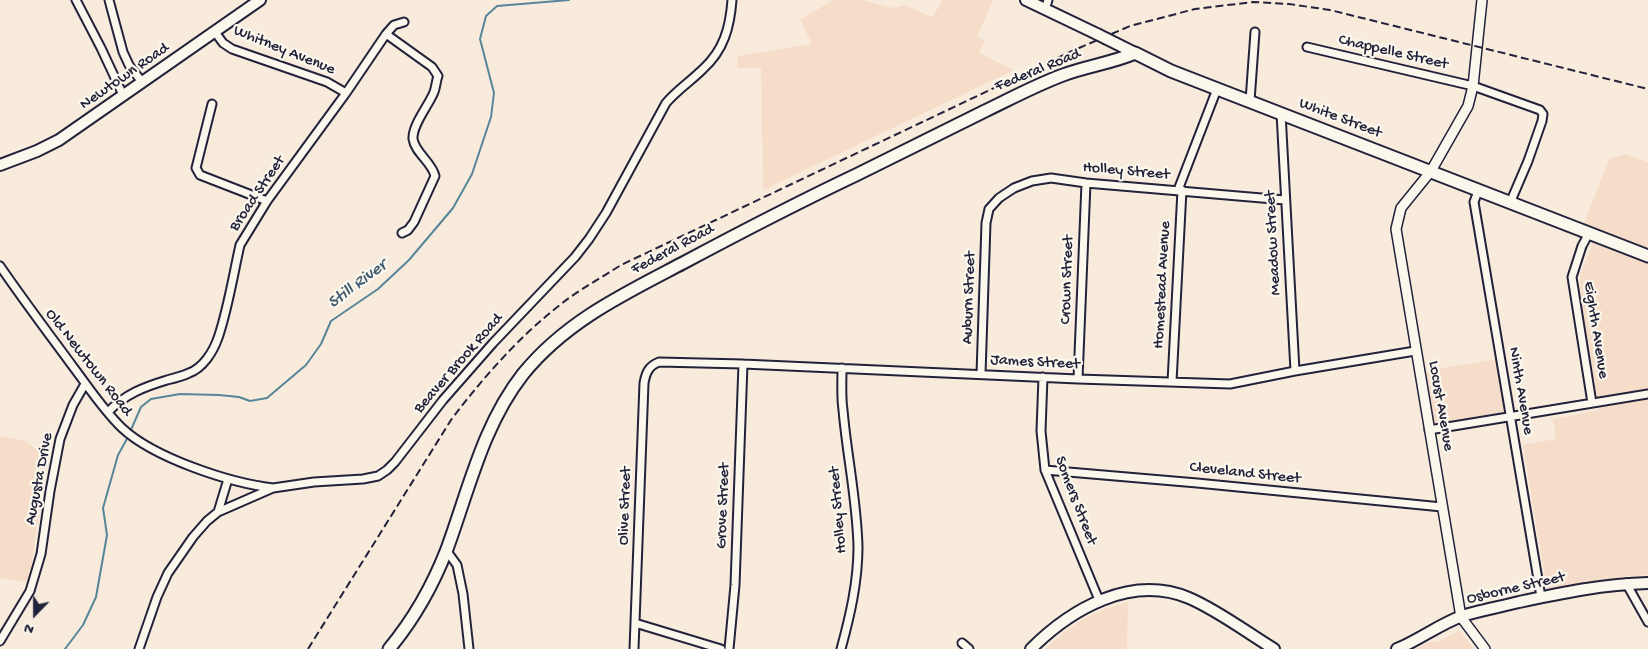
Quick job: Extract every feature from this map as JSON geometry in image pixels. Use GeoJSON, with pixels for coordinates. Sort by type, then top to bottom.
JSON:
{"type":"FeatureCollection","features":[{"type":"Feature","properties":{"kind":"main road","name":"Newtown Road"},"geometry":{"type":"LineString","coordinates":[[0,164],[37,151],[59,140],[260,0]]}},
{"type":"Feature","properties":{"kind":"main road","name":"White Street"},"geometry":{"type":"LineString","coordinates":[[1026,0],[1047,5],[1097,34],[1171,71],[1648,256]]}},
{"type":"Feature","properties":{"kind":"main road","name":"Federal Road"},"geometry":{"type":"LineString","coordinates":[[389,649],[420,606],[434,579],[480,454],[505,400],[544,351],[567,330],[594,312],[723,242],[1004,102],[1063,75],[1118,60],[1135,53]]}},
{"type":"Feature","properties":{"kind":"main road","name":"Osborne Street"},"geometry":{"type":"LineString","coordinates":[[1397,649],[1461,617],[1541,597],[1626,583],[1648,582]]}},
{"type":"Feature","properties":{"kind":"main road"},"geometry":{"type":"LineString","coordinates":[[1031,649],[1060,623],[1079,610],[1099,600],[1133,592],[1154,590],[1188,598],[1274,649]]}},
{"type":"Feature","properties":{"kind":"street"},"geometry":{"type":"LineString","coordinates":[[76,0],[102,48],[123,95]]}},
{"type":"Feature","properties":{"kind":"street"},"geometry":{"type":"LineString","coordinates":[[109,0],[123,52],[129,65],[142,82]]}},
{"type":"Feature","properties":{"kind":"street","name":"Beaver Brook Road"},"geometry":{"type":"LineString","coordinates":[[139,649],[156,597],[168,573],[193,537],[218,512],[273,488],[378,476],[395,462],[442,400],[575,257],[589,239],[608,211],[666,103],[677,90],[702,70],[718,52],[730,24],[732,0]]}},
{"type":"Feature","properties":{"kind":"street","name":"Locust Avenue"},"geometry":{"type":"LineString","coordinates":[[1482,0],[1473,86],[1468,106],[1432,171],[1404,203],[1396,222],[1396,229],[1415,352],[1461,617],[1485,649]]}},
{"type":"Feature","properties":{"kind":"street","name":"Broad Street"},"geometry":{"type":"LineString","coordinates":[[108,412],[132,392],[191,373],[203,364],[218,339],[240,245],[267,201],[346,93],[390,28],[404,22]]}},
{"type":"Feature","properties":{"kind":"street","name":"Whitney Avenue"},"geometry":{"type":"LineString","coordinates":[[215,32],[223,43],[232,49],[327,82],[346,93]]}},
{"type":"Feature","properties":{"kind":"street"},"geometry":{"type":"LineString","coordinates":[[1250,101],[1255,32]]}},
{"type":"Feature","properties":{"kind":"street"},"geometry":{"type":"LineString","coordinates":[[386,34],[432,68],[438,76],[434,91],[416,125],[413,140],[434,170],[435,176],[414,222],[408,230],[402,233]]}},
{"type":"Feature","properties":{"kind":"street","name":"Chappelle Street"},"geometry":{"type":"LineString","coordinates":[[1307,47],[1473,86],[1540,110],[1542,121],[1510,203]]}},
{"type":"Feature","properties":{"kind":"street","name":"Homestead Avenue"},"geometry":{"type":"LineString","coordinates":[[1172,382],[1180,190],[1218,89]]}},
{"type":"Feature","properties":{"kind":"street"},"geometry":{"type":"LineString","coordinates":[[212,104],[196,168],[200,175],[267,201]]}},
{"type":"Feature","properties":{"kind":"street","name":"Meadow Street"},"geometry":{"type":"LineString","coordinates":[[1281,113],[1295,371]]}},
{"type":"Feature","properties":{"kind":"street","name":"Holley Street"},"geometry":{"type":"LineString","coordinates":[[986,223],[989,209],[999,198],[1014,188],[1032,181],[1051,178],[1086,183],[1285,200]]}},
{"type":"Feature","properties":{"kind":"street","name":"Crown Street"},"geometry":{"type":"LineString","coordinates":[[1078,379],[1086,183]]}},
{"type":"Feature","properties":{"kind":"street","name":"Ninth Avenue"},"geometry":{"type":"LineString","coordinates":[[1478,191],[1474,202],[1541,597]]}},
{"type":"Feature","properties":{"kind":"street","name":"Auburn Street"},"geometry":{"type":"LineString","coordinates":[[981,374],[986,223]]}},
{"type":"Feature","properties":{"kind":"street","name":"Eighth Avenue"},"geometry":{"type":"LineString","coordinates":[[1589,233],[1582,246],[1572,277],[1592,404]]}},
{"type":"Feature","properties":{"kind":"street","name":"Old Newtown Road"},"geometry":{"type":"LineString","coordinates":[[0,266],[85,384],[116,422],[129,434],[146,445],[175,459],[228,479],[273,488]]}},
{"type":"Feature","properties":{"kind":"street","name":"James Street"},"geometry":{"type":"LineString","coordinates":[[651,365],[670,361],[1230,384],[1295,371],[1415,352]]}},
{"type":"Feature","properties":{"kind":"street","name":"Grove Street"},"geometry":{"type":"LineString","coordinates":[[729,649],[735,585],[743,364]]}},
{"type":"Feature","properties":{"kind":"street","name":"Olive Street"},"geometry":{"type":"LineString","coordinates":[[634,649],[644,383],[646,373],[651,365]]}},
{"type":"Feature","properties":{"kind":"street","name":"Holley Street"},"geometry":{"type":"LineString","coordinates":[[841,649],[850,617],[856,582],[858,548],[842,409],[842,368]]}},
{"type":"Feature","properties":{"kind":"street","name":"Somers Street"},"geometry":{"type":"LineString","coordinates":[[1043,377],[1041,431],[1045,470],[1099,600]]}},
{"type":"Feature","properties":{"kind":"street","name":"Augusta Drive"},"geometry":{"type":"LineString","coordinates":[[0,641],[30,591],[41,554],[50,490],[60,439],[73,405],[85,384]]}},
{"type":"Feature","properties":{"kind":"street"},"geometry":{"type":"LineString","coordinates":[[1429,430],[1648,394]]}},
{"type":"Feature","properties":{"kind":"street","name":"Cleveland Street"},"geometry":{"type":"LineString","coordinates":[[1045,470],[1442,506]]}},
{"type":"Feature","properties":{"kind":"street"},"geometry":{"type":"LineString","coordinates":[[218,512],[228,479]]}},
{"type":"Feature","properties":{"kind":"street"},"geometry":{"type":"LineString","coordinates":[[446,550],[457,565],[463,594],[469,649]]}},
{"type":"Feature","properties":{"kind":"street"},"geometry":{"type":"LineString","coordinates":[[1626,583],[1648,622]]}},
{"type":"Feature","properties":{"kind":"street"},"geometry":{"type":"LineString","coordinates":[[635,623],[721,649]]}},
{"type":"Feature","properties":{"kind":"street"},"geometry":{"type":"LineString","coordinates":[[962,643],[969,649]]}},
{"type":"Feature","properties":{"kind":"shaded area"},"geometry":{"type":"Polygon","coordinates":[[[833,0],[862,0],[894,8],[904,5],[933,17],[942,0],[993,0],[977,37],[985,41],[979,53],[1014,70],[763,190],[761,68],[737,68],[738,56],[812,44],[800,20],[833,0]]]}},
{"type":"Feature","properties":{"kind":"shaded area"},"geometry":{"type":"Polygon","coordinates":[[[1625,154],[1648,162],[1648,575],[1619,577],[1547,589],[1523,445],[1556,439],[1553,419],[1599,410],[1580,292],[1580,275],[1592,245],[1584,223],[1609,159],[1625,154]]]}},
{"type":"Feature","properties":{"kind":"shaded area"},"geometry":{"type":"Polygon","coordinates":[[[1497,359],[1504,412],[1434,424],[1425,371],[1497,359]]]}},
{"type":"Feature","properties":{"kind":"shaded area"},"geometry":{"type":"Polygon","coordinates":[[[0,436],[25,441],[47,457],[29,582],[0,578],[0,436]]]}},
{"type":"Feature","properties":{"kind":"shaded area"},"geometry":{"type":"Polygon","coordinates":[[[1128,602],[1127,649],[1045,649],[1064,632],[1085,618],[1107,608],[1128,602]]]}},
{"type":"Feature","properties":{"kind":"shaded area"},"geometry":{"type":"Polygon","coordinates":[[[1459,631],[1475,649],[1415,649],[1429,642],[1437,642],[1459,631]]]}},
{"type":"Feature","properties":{"kind":"waterway","name":"Still River"},"geometry":{"type":"LineString","coordinates":[[130,432],[141,407],[151,399],[180,394],[219,395],[239,397],[250,401],[267,398],[306,365],[321,344],[331,321],[378,289],[409,260],[453,208],[472,174],[491,117],[494,93],[480,39],[486,16],[497,6],[569,0]]}},
{"type":"Feature","properties":{"kind":"waterway","name":"Still River"},"geometry":{"type":"LineString","coordinates":[[65,649],[83,625],[96,597],[107,535],[103,508],[118,455],[128,437]]}},
{"type":"Feature","properties":{"kind":"railway"},"geometry":{"type":"LineString","coordinates":[[308,649],[451,420],[477,387],[520,340],[569,298],[621,265],[1072,51],[1130,26],[1195,9],[1253,2],[1289,4],[1330,10],[1648,89]]}}]}
